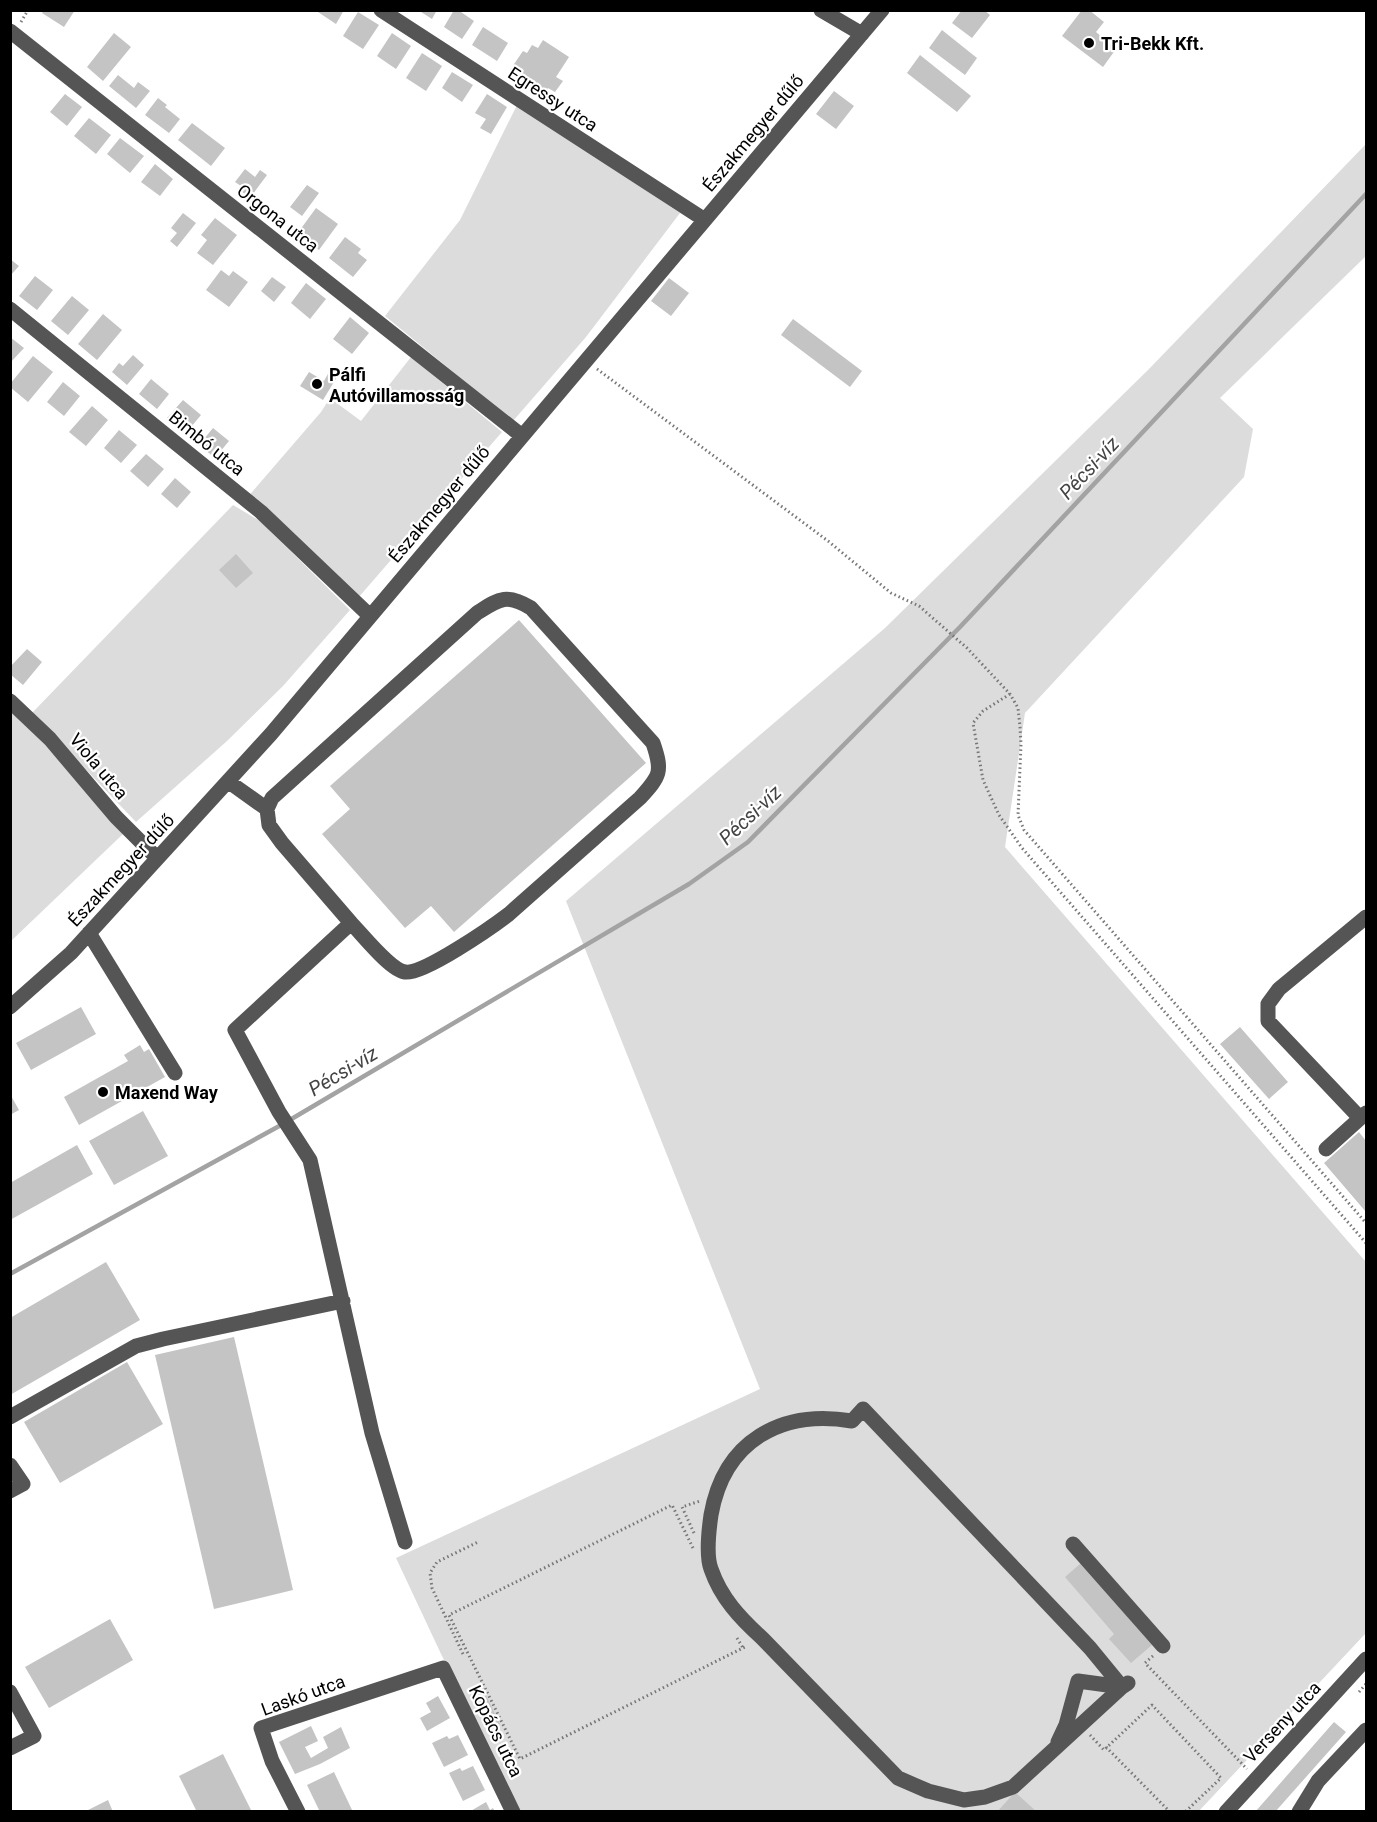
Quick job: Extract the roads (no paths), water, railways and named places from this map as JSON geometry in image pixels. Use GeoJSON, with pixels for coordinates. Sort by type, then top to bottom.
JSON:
{"type":"FeatureCollection","features":[{"type":"Feature","properties":{"kind":"street","name":"Egressy utca"},"geometry":{"type":"LineString","coordinates":[[381,10],[705,220]]}},
{"type":"Feature","properties":{"kind":"street"},"geometry":{"type":"LineString","coordinates":[[821,10],[851,20],[862,34]]}},
{"type":"Feature","properties":{"kind":"street","name":"Északmegyer dűlő"},"geometry":{"type":"LineString","coordinates":[[10,1007],[71,953],[271,734],[882,10]]}},
{"type":"Feature","properties":{"kind":"street","name":"Orgona utca"},"geometry":{"type":"LineString","coordinates":[[10,31],[522,436]]}},
{"type":"Feature","properties":{"kind":"street","name":"Bimbó utca"},"geometry":{"type":"LineString","coordinates":[[10,309],[261,512],[370,616]]}},
{"type":"Feature","properties":{"kind":"street"},"geometry":{"type":"LineString","coordinates":[[515,599],[531,608],[653,743],[659,762],[657,780],[640,798],[509,914],[486,931],[417,970],[404,972],[393,966],[351,922],[269,825],[267,809],[272,798],[477,613],[496,601],[515,599]]}},
{"type":"Feature","properties":{"kind":"street","name":"Viola utca"},"geometry":{"type":"LineString","coordinates":[[10,701],[50,739],[116,817],[157,858]]}},
{"type":"Feature","properties":{"kind":"street"},"geometry":{"type":"LineString","coordinates":[[229,782],[267,809]]}},
{"type":"Feature","properties":{"kind":"street"},"geometry":{"type":"LineString","coordinates":[[1326,1149],[1363,1116],[1268,1022],[1268,1004],[1280,989],[1366,917]]}},
{"type":"Feature","properties":{"kind":"street"},"geometry":{"type":"LineString","coordinates":[[351,922],[235,1030],[279,1112],[310,1160],[372,1433],[405,1542]]}},
{"type":"Feature","properties":{"kind":"street"},"geometry":{"type":"LineString","coordinates":[[89,933],[176,1073]]}},
{"type":"Feature","properties":{"kind":"street"},"geometry":{"type":"LineString","coordinates":[[10,1417],[136,1346],[343,1301]]}},
{"type":"Feature","properties":{"kind":"street"},"geometry":{"type":"LineString","coordinates":[[863,1410],[1125,1685],[1013,1787],[972,1805],[964,1800],[928,1791],[898,1778],[741,1619],[723,1597],[710,1567],[709,1527],[714,1496],[721,1481],[729,1466],[743,1449],[770,1430],[805,1418],[830,1417],[852,1421],[863,1410]]}},
{"type":"Feature","properties":{"kind":"street"},"geometry":{"type":"LineString","coordinates":[[10,1465],[23,1484],[10,1491]]}},
{"type":"Feature","properties":{"kind":"street"},"geometry":{"type":"LineString","coordinates":[[1073,1544],[1163,1646]]}},
{"type":"Feature","properties":{"kind":"street","name":"Verseny utca"},"geometry":{"type":"LineString","coordinates":[[1226,1812],[1366,1659]]}},
{"type":"Feature","properties":{"kind":"street","name":"Laskó utca"},"geometry":{"type":"LineString","coordinates":[[298,1812],[272,1761],[261,1728],[443,1668]]}},
{"type":"Feature","properties":{"kind":"street","name":"Kopács utca"},"geometry":{"type":"LineString","coordinates":[[443,1668],[513,1812]]}},
{"type":"Feature","properties":{"kind":"street"},"geometry":{"type":"LineString","coordinates":[[1055,1749],[1066,1725],[1078,1681],[1125,1685]]}},
{"type":"Feature","properties":{"kind":"street"},"geometry":{"type":"LineString","coordinates":[[10,1692],[34,1736],[10,1748]]}},
{"type":"Feature","properties":{"kind":"street"},"geometry":{"type":"LineString","coordinates":[[1299,1812],[1318,1781],[1366,1730]]}},
{"type":"Feature","properties":{"kind":"waterway","name":"Pécsi-víz"},"geometry":{"type":"LineString","coordinates":[[10,1274],[283,1124],[689,884],[748,842],[960,627],[1366,194]]}},
{"type":"Feature","properties":{"kind":"place","name":"Tri-Bekk Kft."},"geometry":{"type":"Point","coordinates":[1089,43]}},
{"type":"Feature","properties":{"kind":"place","name":"Pálfi Autóvillamosság"},"geometry":{"type":"Point","coordinates":[317,384]}},
{"type":"Feature","properties":{"kind":"place","name":"Maxend Way"},"geometry":{"type":"Point","coordinates":[103,1092]}}]}
